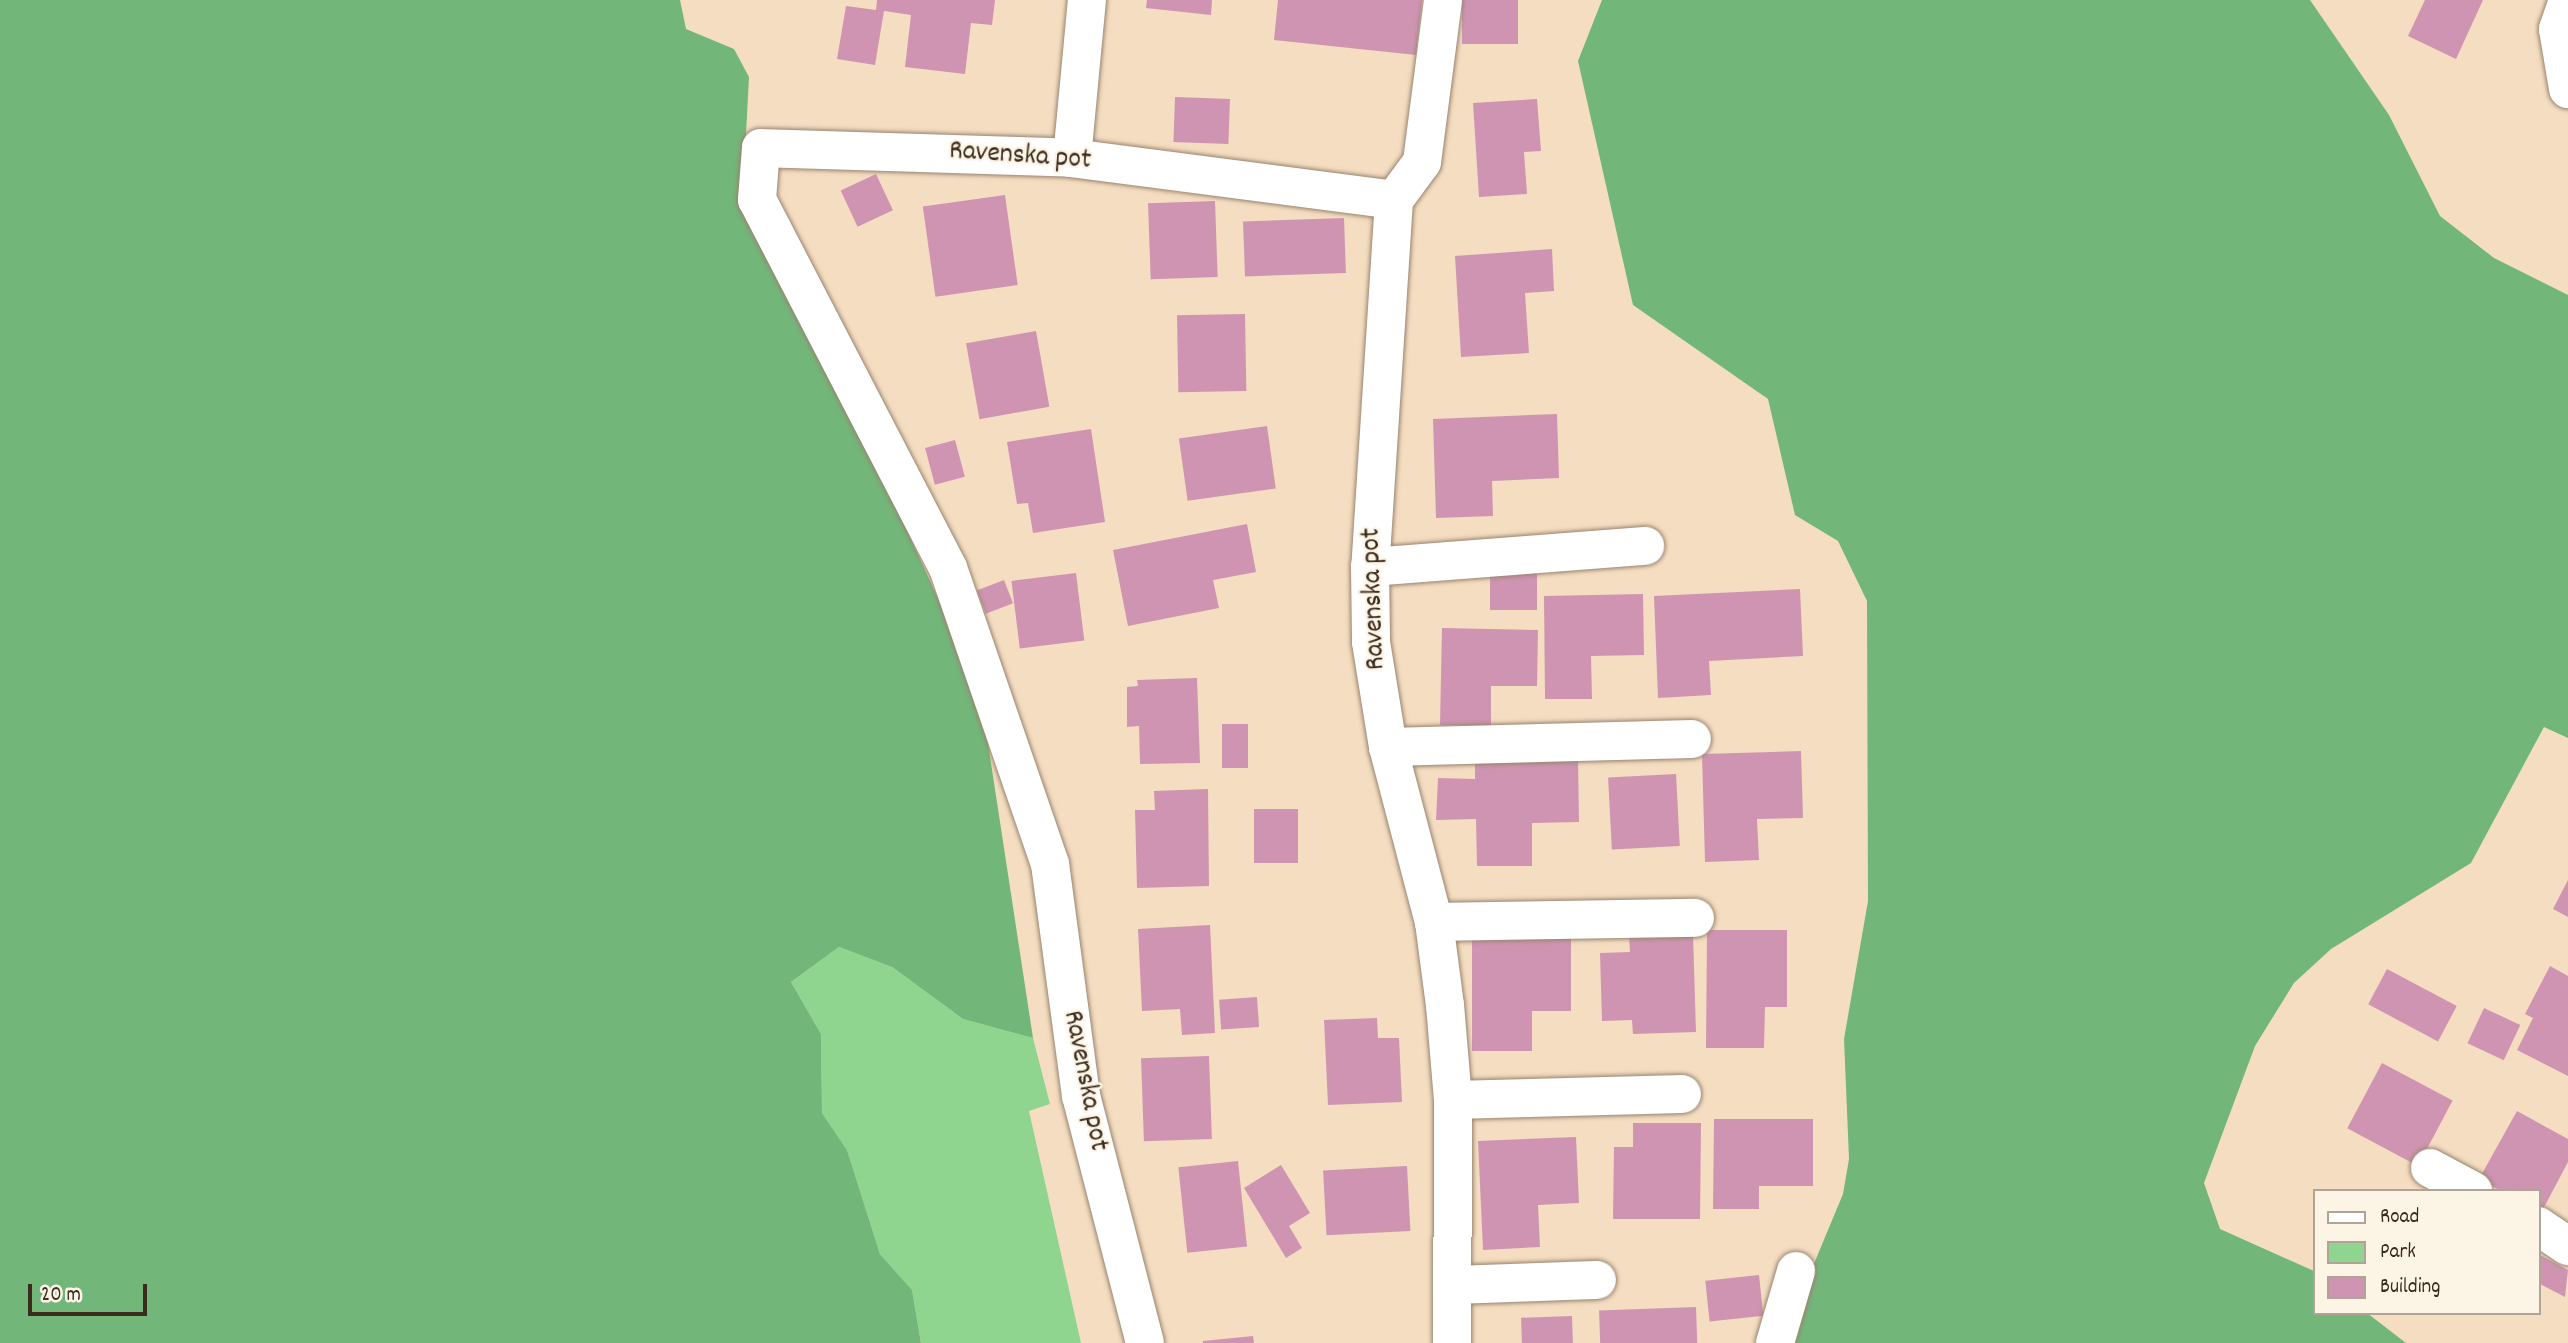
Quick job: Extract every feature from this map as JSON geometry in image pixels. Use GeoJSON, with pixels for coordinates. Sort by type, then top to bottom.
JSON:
{"type":"FeatureCollection","features":[{"type":"Feature","properties":{"kind":"street"},"geometry":{"type":"LineString","coordinates":[[1072,158],[1087,0]]}},
{"type":"Feature","properties":{"kind":"street"},"geometry":{"type":"LineString","coordinates":[[1395,200],[1422,162],[1443,0]]}},
{"type":"Feature","properties":{"kind":"street"},"geometry":{"type":"LineString","coordinates":[[2568,0],[2558,29],[2568,89]]}},
{"type":"Feature","properties":{"kind":"street","name":"Ravenska pot"},"geometry":{"type":"LineString","coordinates":[[1145,1343],[1081,1096],[1041,838],[948,568],[757,200],[761,148],[1072,158],[1395,200],[1370,567],[1371,642],[1388,747],[1434,922],[1452,1100],[1452,1343]]}},
{"type":"Feature","properties":{"kind":"street"},"geometry":{"type":"LineString","coordinates":[[1370,567],[1644,546]]}},
{"type":"Feature","properties":{"kind":"street"},"geometry":{"type":"LineString","coordinates":[[1388,747],[1692,739]]}},
{"type":"Feature","properties":{"kind":"street"},"geometry":{"type":"LineString","coordinates":[[1434,922],[1695,918]]}},
{"type":"Feature","properties":{"kind":"street"},"geometry":{"type":"LineString","coordinates":[[1452,1100],[1682,1094]]}},
{"type":"Feature","properties":{"kind":"street"},"geometry":{"type":"LineString","coordinates":[[2430,1168],[2469,1189]]}},
{"type":"Feature","properties":{"kind":"street"},"geometry":{"type":"LineString","coordinates":[[2540,1227],[2568,1246]]}},
{"type":"Feature","properties":{"kind":"street"},"geometry":{"type":"LineString","coordinates":[[1776,1343],[1796,1271]]}},
{"type":"Feature","properties":{"kind":"street"},"geometry":{"type":"LineString","coordinates":[[1452,1285],[1597,1280]]}},
{"type":"Feature","properties":{"kind":"green space"},"geometry":{"type":"Polygon","coordinates":[[[0,0],[680,0],[686,29],[734,49],[749,77],[744,172],[980,691],[1033,1038],[963,1019],[892,967],[839,947],[791,982],[821,1034],[822,1113],[847,1150],[880,1254],[912,1290],[921,1343],[0,1343],[0,0]]]}},
{"type":"Feature","properties":{"kind":"green space"},"geometry":{"type":"Polygon","coordinates":[[[1602,0],[2310,0],[2389,115],[2440,216],[2494,258],[2568,295],[2568,738],[2544,727],[2471,863],[2331,949],[2294,983],[2255,1046],[2204,1183],[2220,1229],[2312,1270],[2312,1315],[2370,1315],[2406,1343],[1781,1343],[1843,1194],[1849,1159],[1844,1039],[1868,901],[1867,601],[1838,541],[1795,515],[1768,399],[1633,305],[1578,61],[1602,0]]]}},
{"type":"Feature","properties":{"kind":"green space"},"geometry":{"type":"Polygon","coordinates":[[[839,947],[892,967],[963,1019],[1033,1038],[1050,1104],[1029,1111],[1081,1343],[921,1343],[912,1290],[880,1254],[847,1150],[822,1113],[821,1034],[791,982],[839,947]]]}},
{"type":"Feature","properties":{"kind":"building"},"geometry":{"type":"Polygon","coordinates":[[[877,0],[995,0],[992,25],[971,23],[965,74],[905,67],[911,15],[884,11],[875,65],[837,59],[846,6],[876,10],[877,0]]]}},
{"type":"Feature","properties":{"kind":"building"},"geometry":{"type":"Polygon","coordinates":[[[1147,0],[1212,0],[1211,15],[1146,8],[1147,0]]]}},
{"type":"Feature","properties":{"kind":"building"},"geometry":{"type":"Polygon","coordinates":[[[1278,0],[1422,0],[1416,55],[1274,40],[1278,0]]]}},
{"type":"Feature","properties":{"kind":"building"},"geometry":{"type":"Polygon","coordinates":[[[1462,0],[1518,0],[1518,44],[1462,44],[1462,0]]]}},
{"type":"Feature","properties":{"kind":"building"},"geometry":{"type":"Polygon","coordinates":[[[2425,0],[2483,0],[2456,59],[2408,36],[2425,0]]]}},
{"type":"Feature","properties":{"kind":"building"},"geometry":{"type":"Polygon","coordinates":[[[1175,97],[1230,99],[1228,144],[1173,142],[1175,97]]]}},
{"type":"Feature","properties":{"kind":"building"},"geometry":{"type":"Polygon","coordinates":[[[1537,99],[1541,151],[1524,152],[1527,194],[1479,197],[1473,103],[1537,99]]]}},
{"type":"Feature","properties":{"kind":"building"},"geometry":{"type":"Polygon","coordinates":[[[876,174],[893,210],[858,227],[841,190],[876,174]]]}},
{"type":"Feature","properties":{"kind":"building"},"geometry":{"type":"Polygon","coordinates":[[[1005,195],[1018,285],[935,297],[923,207],[1005,195]]]}},
{"type":"Feature","properties":{"kind":"building"},"geometry":{"type":"Polygon","coordinates":[[[1215,201],[1218,277],[1151,279],[1148,203],[1215,201]]]}},
{"type":"Feature","properties":{"kind":"building"},"geometry":{"type":"Polygon","coordinates":[[[1344,218],[1346,273],[1245,276],[1243,222],[1344,218]]]}},
{"type":"Feature","properties":{"kind":"building"},"geometry":{"type":"Polygon","coordinates":[[[1552,249],[1554,291],[1525,293],[1529,353],[1461,357],[1455,256],[1552,249]]]}},
{"type":"Feature","properties":{"kind":"building"},"geometry":{"type":"Polygon","coordinates":[[[1245,314],[1246,391],[1178,392],[1177,315],[1245,314]]]}},
{"type":"Feature","properties":{"kind":"building"},"geometry":{"type":"Polygon","coordinates":[[[1036,331],[1049,407],[979,419],[966,343],[1036,331]]]}},
{"type":"Feature","properties":{"kind":"building"},"geometry":{"type":"Polygon","coordinates":[[[1557,414],[1559,478],[1492,481],[1493,516],[1436,518],[1433,419],[1557,414]]]}},
{"type":"Feature","properties":{"kind":"building"},"geometry":{"type":"Polygon","coordinates":[[[1267,426],[1276,488],[1188,501],[1179,438],[1267,426]]]}},
{"type":"Feature","properties":{"kind":"building"},"geometry":{"type":"Polygon","coordinates":[[[1091,429],[1105,522],[1033,533],[1028,503],[1017,504],[1007,442],[1091,429]]]}},
{"type":"Feature","properties":{"kind":"building"},"geometry":{"type":"Polygon","coordinates":[[[955,440],[965,477],[935,485],[925,448],[955,440]]]}},
{"type":"Feature","properties":{"kind":"building"},"geometry":{"type":"Polygon","coordinates":[[[1247,524],[1256,572],[1213,580],[1219,608],[1128,626],[1113,550],[1247,524]]]}},
{"type":"Feature","properties":{"kind":"building"},"geometry":{"type":"Polygon","coordinates":[[[1490,568],[1537,568],[1537,610],[1490,610],[1490,568]]]}},
{"type":"Feature","properties":{"kind":"building"},"geometry":{"type":"Polygon","coordinates":[[[1076,573],[1084,640],[1020,648],[1011,581],[1076,573]]]}},
{"type":"Feature","properties":{"kind":"building"},"geometry":{"type":"Polygon","coordinates":[[[1004,580],[1013,603],[986,614],[977,590],[1004,580]]]}},
{"type":"Feature","properties":{"kind":"building"},"geometry":{"type":"Polygon","coordinates":[[[1800,589],[1803,656],[1709,661],[1711,695],[1658,698],[1654,596],[1800,589]]]}},
{"type":"Feature","properties":{"kind":"building"},"geometry":{"type":"Polygon","coordinates":[[[1643,594],[1644,655],[1591,656],[1592,699],[1545,699],[1544,596],[1643,594]]]}},
{"type":"Feature","properties":{"kind":"building"},"geometry":{"type":"Polygon","coordinates":[[[1442,628],[1538,630],[1537,686],[1491,686],[1491,726],[1440,725],[1442,628]]]}},
{"type":"Feature","properties":{"kind":"building"},"geometry":{"type":"Polygon","coordinates":[[[1197,678],[1200,763],[1140,764],[1139,726],[1127,727],[1127,687],[1138,686],[1137,680],[1197,678]]]}},
{"type":"Feature","properties":{"kind":"building"},"geometry":{"type":"Polygon","coordinates":[[[1222,724],[1248,724],[1248,768],[1222,768],[1222,724]]]}},
{"type":"Feature","properties":{"kind":"building"},"geometry":{"type":"Polygon","coordinates":[[[1801,751],[1803,818],[1757,819],[1759,860],[1705,862],[1702,754],[1801,751]]]}},
{"type":"Feature","properties":{"kind":"building"},"geometry":{"type":"Polygon","coordinates":[[[1578,759],[1579,822],[1532,823],[1532,866],[1477,866],[1476,819],[1436,820],[1438,778],[1475,779],[1475,760],[1578,759]]]}},
{"type":"Feature","properties":{"kind":"building"},"geometry":{"type":"Polygon","coordinates":[[[1676,774],[1680,846],[1612,849],[1608,778],[1676,774]]]}},
{"type":"Feature","properties":{"kind":"building"},"geometry":{"type":"Polygon","coordinates":[[[1208,789],[1209,886],[1137,888],[1135,810],[1155,810],[1154,791],[1208,789]]]}},
{"type":"Feature","properties":{"kind":"building"},"geometry":{"type":"Polygon","coordinates":[[[1254,809],[1298,809],[1298,863],[1254,863],[1254,809]]]}},
{"type":"Feature","properties":{"kind":"building"},"geometry":{"type":"Polygon","coordinates":[[[2568,880],[2568,917],[2553,909],[2568,880]]]}},
{"type":"Feature","properties":{"kind":"building"},"geometry":{"type":"Polygon","coordinates":[[[1210,925],[1215,1033],[1182,1035],[1180,1009],[1142,1011],[1138,929],[1210,925]]]}},
{"type":"Feature","properties":{"kind":"building"},"geometry":{"type":"Polygon","coordinates":[[[1707,930],[1787,930],[1787,1007],[1765,1007],[1764,1048],[1706,1048],[1707,930]]]}},
{"type":"Feature","properties":{"kind":"building"},"geometry":{"type":"Polygon","coordinates":[[[1693,934],[1696,1032],[1633,1034],[1632,1020],[1602,1021],[1600,953],[1630,952],[1629,936],[1693,934]]]}},
{"type":"Feature","properties":{"kind":"building"},"geometry":{"type":"Polygon","coordinates":[[[1472,937],[1571,937],[1571,1011],[1532,1011],[1532,1051],[1472,1051],[1472,937]]]}},
{"type":"Feature","properties":{"kind":"building"},"geometry":{"type":"Polygon","coordinates":[[[2550,966],[2568,976],[2568,1076],[2517,1050],[2533,1018],[2525,1014],[2550,966]]]}},
{"type":"Feature","properties":{"kind":"building"},"geometry":{"type":"Polygon","coordinates":[[[2387,969],[2457,1006],[2438,1041],[2368,1004],[2387,969]]]}},
{"type":"Feature","properties":{"kind":"building"},"geometry":{"type":"Polygon","coordinates":[[[1257,997],[1259,1027],[1221,1030],[1219,1000],[1257,997]]]}},
{"type":"Feature","properties":{"kind":"building"},"geometry":{"type":"Polygon","coordinates":[[[2484,1008],[2520,1025],[2504,1060],[2468,1043],[2484,1008]]]}},
{"type":"Feature","properties":{"kind":"building"},"geometry":{"type":"Polygon","coordinates":[[[1377,1018],[1378,1038],[1399,1038],[1402,1102],[1328,1105],[1324,1020],[1377,1018]]]}},
{"type":"Feature","properties":{"kind":"building"},"geometry":{"type":"Polygon","coordinates":[[[1209,1056],[1212,1139],[1144,1141],[1141,1058],[1209,1056]]]}},
{"type":"Feature","properties":{"kind":"building"},"geometry":{"type":"Polygon","coordinates":[[[2382,1063],[2453,1101],[2418,1166],[2347,1128],[2382,1063]]]}},
{"type":"Feature","properties":{"kind":"building"},"geometry":{"type":"Polygon","coordinates":[[[2517,1111],[2568,1139],[2568,1162],[2541,1213],[2540,1189],[2497,1189],[2479,1179],[2517,1111]]]}},
{"type":"Feature","properties":{"kind":"building"},"geometry":{"type":"Polygon","coordinates":[[[1714,1119],[1813,1119],[1813,1186],[1759,1186],[1759,1209],[1713,1209],[1714,1119]]]}},
{"type":"Feature","properties":{"kind":"building"},"geometry":{"type":"Polygon","coordinates":[[[1633,1123],[1701,1123],[1700,1219],[1613,1219],[1614,1147],[1633,1147],[1633,1123]]]}},
{"type":"Feature","properties":{"kind":"building"},"geometry":{"type":"Polygon","coordinates":[[[1576,1137],[1579,1203],[1538,1205],[1540,1247],[1483,1250],[1478,1141],[1576,1137]]]}},
{"type":"Feature","properties":{"kind":"building"},"geometry":{"type":"Polygon","coordinates":[[[1238,1161],[1247,1247],[1187,1253],[1178,1167],[1238,1161]]]}},
{"type":"Feature","properties":{"kind":"building"},"geometry":{"type":"Polygon","coordinates":[[[1281,1165],[1310,1213],[1289,1226],[1302,1248],[1286,1258],[1244,1188],[1281,1165]]]}},
{"type":"Feature","properties":{"kind":"building"},"geometry":{"type":"Polygon","coordinates":[[[1407,1166],[1410,1231],[1327,1235],[1323,1170],[1407,1166]]]}},
{"type":"Feature","properties":{"kind":"building"},"geometry":{"type":"Polygon","coordinates":[[[2540,1255],[2568,1270],[2565,1297],[2540,1284],[2540,1255]]]}},
{"type":"Feature","properties":{"kind":"building"},"geometry":{"type":"Polygon","coordinates":[[[1759,1275],[1763,1316],[1710,1321],[1705,1281],[1759,1275]]]}},
{"type":"Feature","properties":{"kind":"building"},"geometry":{"type":"Polygon","coordinates":[[[1696,1307],[1697,1343],[1600,1343],[1599,1310],[1696,1307]]]}},
{"type":"Feature","properties":{"kind":"building"},"geometry":{"type":"Polygon","coordinates":[[[1572,1316],[1573,1343],[1522,1343],[1521,1318],[1572,1316]]]}},
{"type":"Feature","properties":{"kind":"building"},"geometry":{"type":"Polygon","coordinates":[[[1253,1336],[1254,1343],[1203,1343],[1203,1341],[1253,1336]]]}}]}
